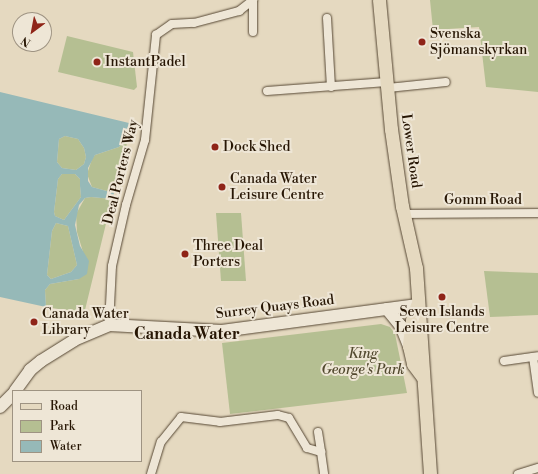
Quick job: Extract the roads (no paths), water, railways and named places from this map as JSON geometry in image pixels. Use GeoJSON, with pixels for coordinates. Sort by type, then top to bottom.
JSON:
{"type":"FeatureCollection","features":[{"type":"Feature","properties":{"kind":"main road","name":"Lower Road"},"geometry":{"type":"LineString","coordinates":[[379,0],[387,85],[404,214],[416,268],[417,305]]}},
{"type":"Feature","properties":{"kind":"main road"},"geometry":{"type":"LineString","coordinates":[[417,305],[412,320],[410,346],[413,364],[422,376]]}},
{"type":"Feature","properties":{"kind":"main road"},"geometry":{"type":"LineString","coordinates":[[417,305],[421,320],[422,376],[430,474]]}},
{"type":"Feature","properties":{"kind":"street","name":"Deal Porters Way"},"geometry":{"type":"LineString","coordinates":[[253,1],[253,32]]}},
{"type":"Feature","properties":{"kind":"street","name":"Deal Porters Way"},"geometry":{"type":"LineString","coordinates":[[109,325],[112,266],[126,205],[145,140],[156,35],[172,24],[194,23],[239,11],[253,1]]}},
{"type":"Feature","properties":{"kind":"street"},"geometry":{"type":"LineString","coordinates":[[327,18],[331,87]]}},
{"type":"Feature","properties":{"kind":"street"},"geometry":{"type":"LineString","coordinates":[[267,91],[446,82]]}},
{"type":"Feature","properties":{"kind":"street","name":"Gomm Road"},"geometry":{"type":"LineString","coordinates":[[404,214],[538,213]]}},
{"type":"Feature","properties":{"kind":"street","name":"Surrey Quays Road"},"geometry":{"type":"LineString","coordinates":[[16,390],[30,370],[41,361],[74,340],[109,325],[222,331],[417,305]]}},
{"type":"Feature","properties":{"kind":"street"},"geometry":{"type":"LineString","coordinates":[[387,309],[401,326],[410,346]]}},
{"type":"Feature","properties":{"kind":"street"},"geometry":{"type":"LineString","coordinates":[[504,361],[535,356],[538,393]]}},
{"type":"Feature","properties":{"kind":"street"},"geometry":{"type":"LineString","coordinates":[[0,407],[12,395]]}},
{"type":"Feature","properties":{"kind":"street"},"geometry":{"type":"LineString","coordinates":[[151,474],[161,442],[180,417],[220,422],[283,415],[291,421],[307,448],[321,452]]}},
{"type":"Feature","properties":{"kind":"street"},"geometry":{"type":"LineString","coordinates":[[318,432],[324,474]]}},
{"type":"Feature","properties":{"kind":"street"},"geometry":{"type":"LineString","coordinates":[[518,474],[538,468]]}},
{"type":"Feature","properties":{"kind":"water"},"geometry":{"type":"Polygon","coordinates":[[[0,92],[129,123],[125,139],[119,147],[95,155],[88,168],[88,181],[92,187],[114,193],[112,199],[91,197],[85,198],[79,205],[75,225],[80,246],[89,261],[87,274],[79,279],[50,284],[45,290],[46,307],[0,297],[0,92]],[[65,136],[59,139],[57,162],[62,168],[76,170],[84,164],[86,157],[84,148],[78,139],[65,136]],[[62,174],[58,179],[54,212],[55,216],[64,220],[81,197],[80,179],[75,174],[62,174]],[[56,223],[52,231],[47,275],[51,279],[71,272],[77,265],[68,226],[56,223]]]}},
{"type":"Feature","properties":{"kind":"place","name":"Svenska Sjömanskyrkan"},"geometry":{"type":"Point","coordinates":[422,42]}},
{"type":"Feature","properties":{"kind":"place","name":"InstantPadel"},"geometry":{"type":"Point","coordinates":[97,62]}},
{"type":"Feature","properties":{"kind":"place","name":"Dock Shed"},"geometry":{"type":"Point","coordinates":[215,147]}},
{"type":"Feature","properties":{"kind":"place","name":"Canada Water Leisure Centre"},"geometry":{"type":"Point","coordinates":[222,187]}},
{"type":"Feature","properties":{"kind":"place","name":"Three Deal Porters"},"geometry":{"type":"Point","coordinates":[185,254]}},
{"type":"Feature","properties":{"kind":"place","name":"Seven Islands Leisure Centre"},"geometry":{"type":"Point","coordinates":[442,297]}},
{"type":"Feature","properties":{"kind":"place","name":"Canada Water Library"},"geometry":{"type":"Point","coordinates":[34,322]}},
{"type":"Feature","properties":{"kind":"district","name":"Canada Water"},"geometry":{"type":"Point","coordinates":[187,334]}},
{"type":"Feature","properties":{"kind":"park label","name":"King George's Park"},"geometry":{"type":"Point","coordinates":[363,362]}}]}
